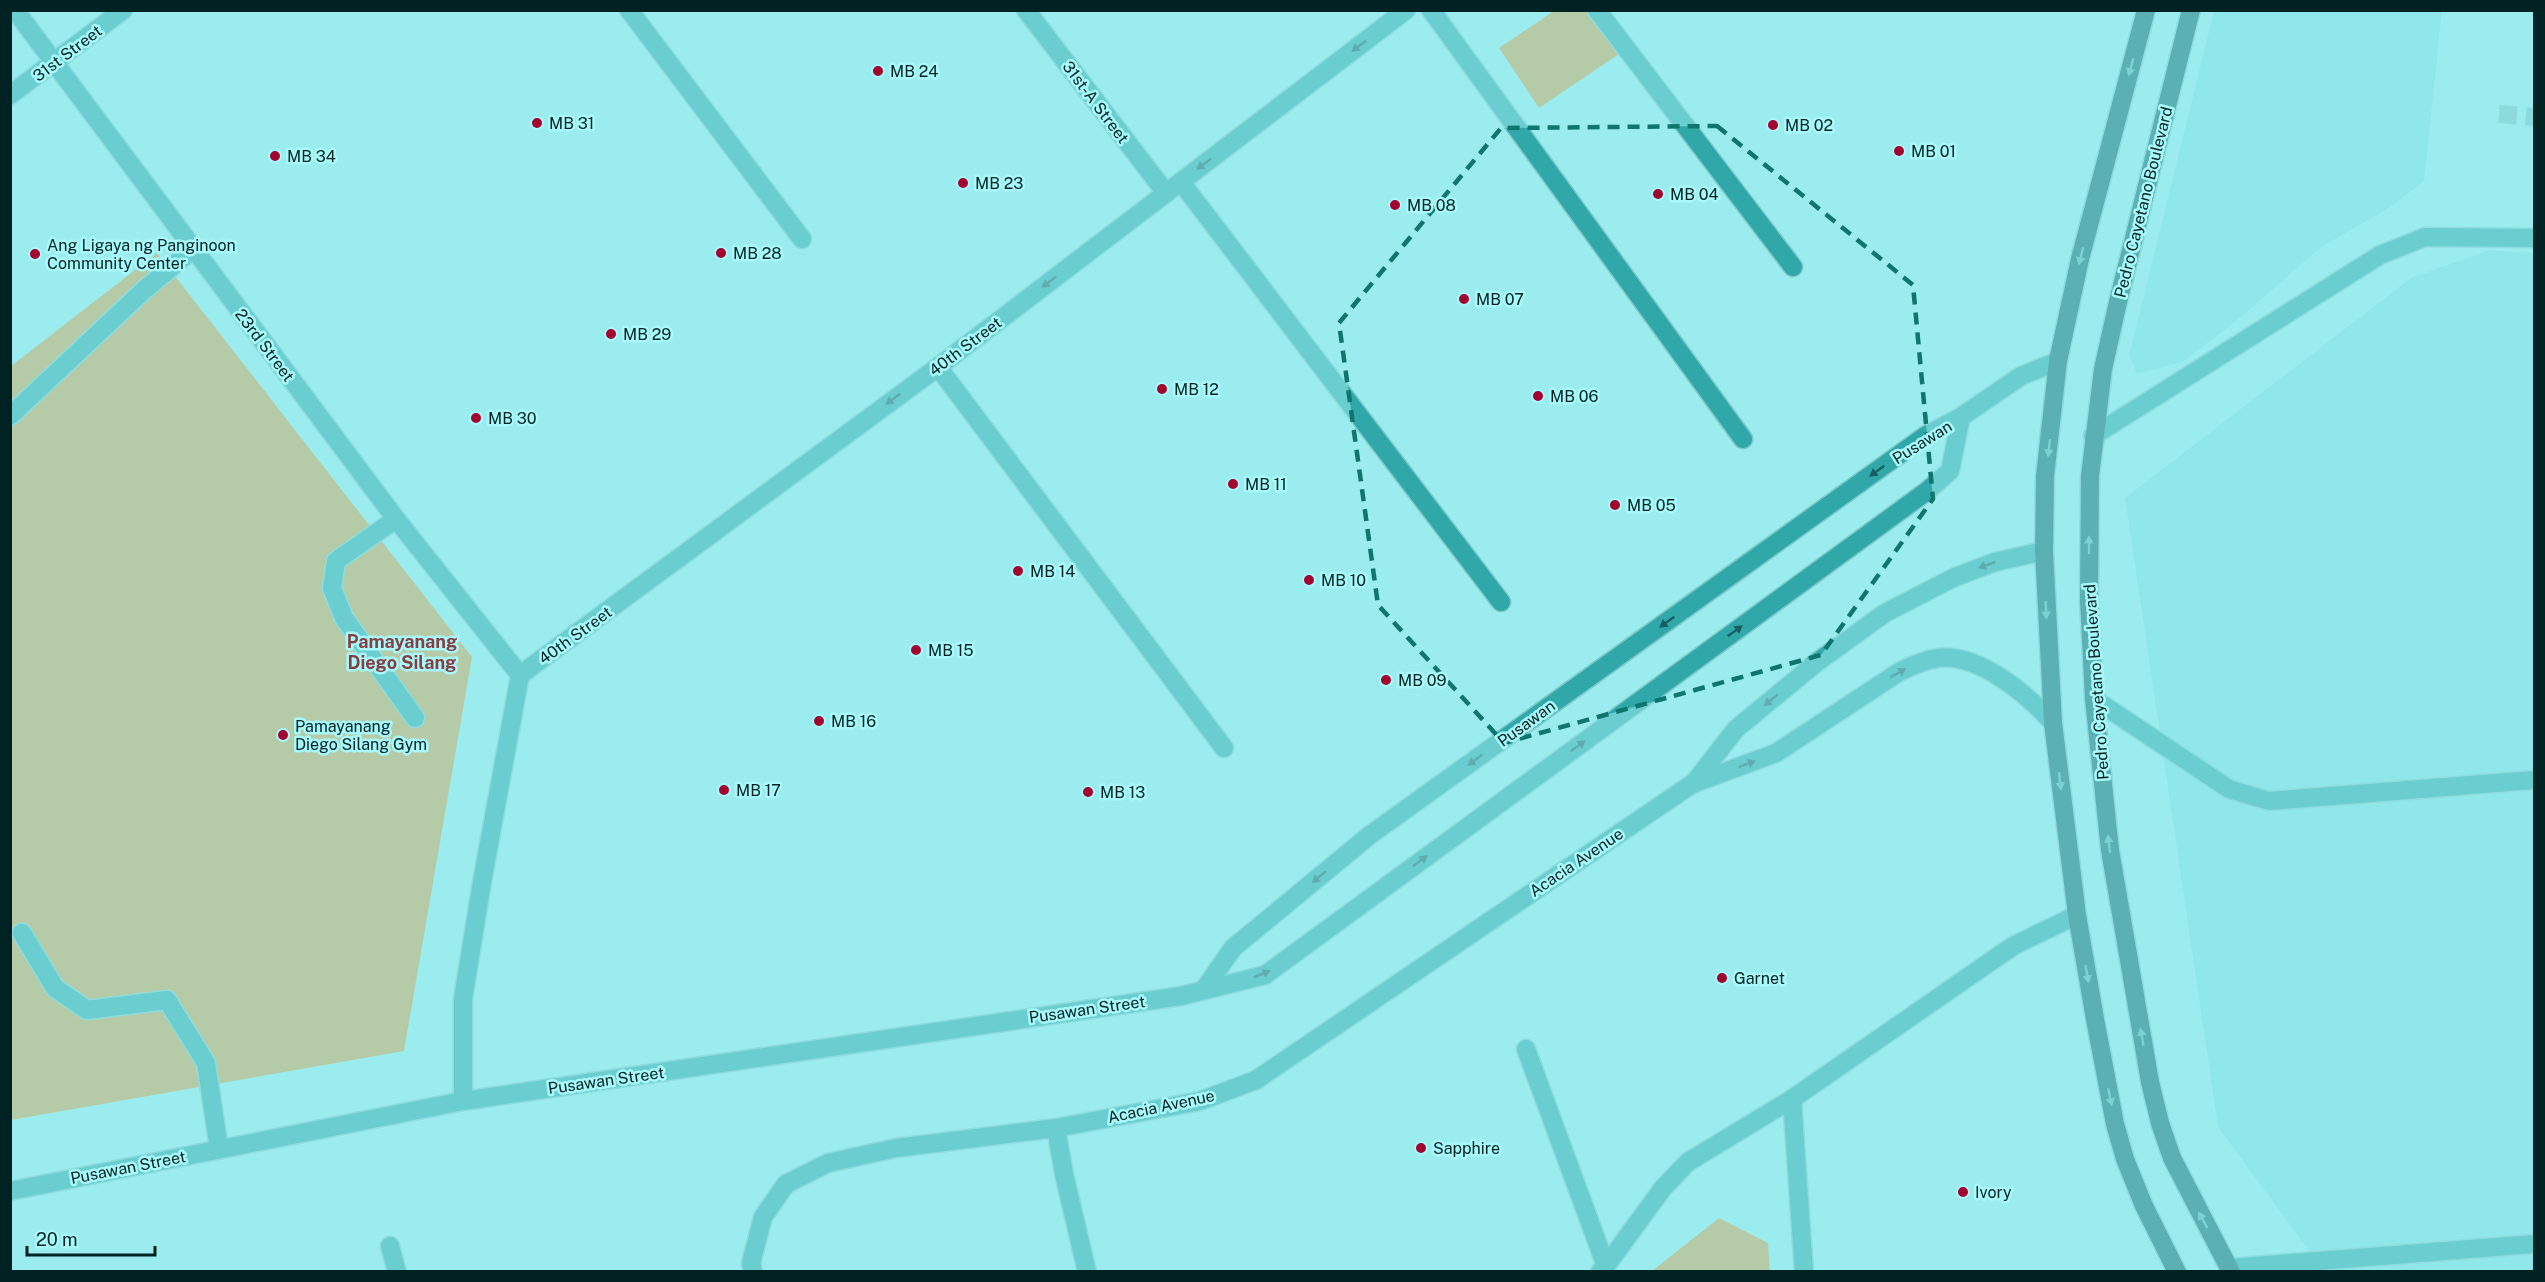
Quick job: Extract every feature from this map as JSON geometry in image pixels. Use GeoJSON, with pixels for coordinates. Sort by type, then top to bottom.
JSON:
{"type":"FeatureCollection","features":[{"type":"Feature","properties":{"kind":"main road"},"geometry":{"type":"LineString","coordinates":[[2146,10],[2080,259],[2058,362],[2045,476],[2044,551],[2053,723],[2077,915],[2115,1124],[2125,1159],[2144,1206],[2177,1272]]}},
{"type":"Feature","properties":{"kind":"main road","name":"Pedro Cayetano Boulevard"},"geometry":{"type":"LineString","coordinates":[[2191,10],[2103,369],[2090,487],[2089,600],[2094,699],[2110,850],[2150,1082],[2172,1158],[2230,1270]]}},
{"type":"Feature","properties":{"kind":"street","name":"23rd Street"},"geometry":{"type":"LineString","coordinates":[[15,10],[396,519],[520,675]]}},
{"type":"Feature","properties":{"kind":"street","name":"31st Street"},"geometry":{"type":"LineString","coordinates":[[10,95],[123,10]]}},
{"type":"Feature","properties":{"kind":"street"},"geometry":{"type":"LineString","coordinates":[[629,10],[802,239]]}},
{"type":"Feature","properties":{"kind":"street","name":"31st-A Street"},"geometry":{"type":"LineString","coordinates":[[1026,10],[1166,193]]}},
{"type":"Feature","properties":{"kind":"street","name":"40th Street"},"geometry":{"type":"LineString","coordinates":[[520,675],[938,367],[1406,10]]}},
{"type":"Feature","properties":{"kind":"street"},"geometry":{"type":"LineString","coordinates":[[1431,10],[1743,439]]}},
{"type":"Feature","properties":{"kind":"street"},"geometry":{"type":"LineString","coordinates":[[1597,10],[1793,267]]}},
{"type":"Feature","properties":{"kind":"street"},"geometry":{"type":"LineString","coordinates":[[1181,182],[1501,602]]}},
{"type":"Feature","properties":{"kind":"street"},"geometry":{"type":"LineString","coordinates":[[2094,436],[2380,255],[2425,237],[2535,238]]}},
{"type":"Feature","properties":{"kind":"street"},"geometry":{"type":"LineString","coordinates":[[10,416],[143,291],[193,249]]}},
{"type":"Feature","properties":{"kind":"street"},"geometry":{"type":"LineString","coordinates":[[1961,417],[2021,376],[2058,362]]}},
{"type":"Feature","properties":{"kind":"street"},"geometry":{"type":"LineString","coordinates":[[938,367],[1224,748]]}},
{"type":"Feature","properties":{"kind":"street","name":"Pusawan"},"geometry":{"type":"LineString","coordinates":[[1205,988],[1265,975],[1927,491],[1950,471],[1961,417]]}},
{"type":"Feature","properties":{"kind":"street","name":"Pusawan"},"geometry":{"type":"LineString","coordinates":[[1205,988],[1233,948],[1370,835],[1925,436],[1961,417]]}},
{"type":"Feature","properties":{"kind":"street"},"geometry":{"type":"LineString","coordinates":[[396,519],[336,561],[332,588],[344,618],[415,718]]}},
{"type":"Feature","properties":{"kind":"street","name":"Acacia Avenue"},"geometry":{"type":"LineString","coordinates":[[1692,784],[1736,729],[1816,663],[1885,613],[1954,577],[1995,562],[2044,551]]}},
{"type":"Feature","properties":{"kind":"street","name":"Acacia Avenue"},"geometry":{"type":"LineString","coordinates":[[753,1272],[751,1263],[763,1217],[786,1184],[828,1163],[896,1148],[1056,1128],[1200,1101],[1256,1080],[1692,784],[1776,753],[1899,672],[1918,663],[1940,658],[1963,660],[1989,670],[2038,705],[2053,723]]}},
{"type":"Feature","properties":{"kind":"street"},"geometry":{"type":"LineString","coordinates":[[463,1101],[463,999],[520,675]]}},
{"type":"Feature","properties":{"kind":"street"},"geometry":{"type":"LineString","coordinates":[[2094,699],[2229,789],[2269,801],[2535,780]]}},
{"type":"Feature","properties":{"kind":"street"},"geometry":{"type":"LineString","coordinates":[[1603,1269],[1664,1188],[1688,1162],[1792,1099],[2013,946],[2077,915]]}},
{"type":"Feature","properties":{"kind":"street"},"geometry":{"type":"LineString","coordinates":[[21,933],[55,988],[87,1010],[167,1000],[206,1064],[219,1149]]}},
{"type":"Feature","properties":{"kind":"street","name":"Pusawan Street"},"geometry":{"type":"LineString","coordinates":[[10,1191],[463,1101],[1181,996],[1205,988]]}},
{"type":"Feature","properties":{"kind":"street"},"geometry":{"type":"LineString","coordinates":[[1526,1049],[1603,1269]]}},
{"type":"Feature","properties":{"kind":"street"},"geometry":{"type":"LineString","coordinates":[[1792,1099],[1804,1272]]}},
{"type":"Feature","properties":{"kind":"street"},"geometry":{"type":"LineString","coordinates":[[1056,1128],[1064,1174],[1088,1272]]}},
{"type":"Feature","properties":{"kind":"street"},"geometry":{"type":"LineString","coordinates":[[2230,1270],[2535,1244]]}},
{"type":"Feature","properties":{"kind":"street"},"geometry":{"type":"LineString","coordinates":[[390,1246],[397,1272]]}},
{"type":"Feature","properties":{"kind":"highlighted area"},"geometry":{"type":"Polygon","coordinates":[[[1717,126],[1913,285],[1933,499],[1821,655],[1504,743],[1378,605],[1339,323],[1501,128],[1717,126]]]}},
{"type":"Feature","properties":{"kind":"shaded area"},"geometry":{"type":"Polygon","coordinates":[[[1595,10],[1622,52],[1539,108],[1499,48],[1554,11],[1595,10]]]}},
{"type":"Feature","properties":{"kind":"shaded area"},"geometry":{"type":"Polygon","coordinates":[[[2214,11],[2442,11],[2424,182],[2387,209],[2320,248],[2240,318],[2183,362],[2137,374],[2129,355],[2214,11]]]}},
{"type":"Feature","properties":{"kind":"shaded area"},"geometry":{"type":"Polygon","coordinates":[[[2489,250],[2534,253],[2534,1271],[2324,1271],[2218,1127],[2125,498],[2411,278],[2489,250]]]}},
{"type":"Feature","properties":{"kind":"shaded area"},"geometry":{"type":"Polygon","coordinates":[[[157,253],[472,657],[404,1051],[11,1120],[11,366],[157,253]]]}},
{"type":"Feature","properties":{"kind":"shaded area"},"geometry":{"type":"Polygon","coordinates":[[[1719,1218],[1768,1243],[1770,1271],[1652,1271],[1719,1218]]]}},
{"type":"Feature","properties":{"kind":"tunnel"},"geometry":{"type":"LineString","coordinates":[[2499,114],[2534,117]]}},
{"type":"Feature","properties":{"kind":"place","name":"MB 24"},"geometry":{"type":"Point","coordinates":[878,71]}},
{"type":"Feature","properties":{"kind":"place","name":"MB 31"},"geometry":{"type":"Point","coordinates":[537,123]}},
{"type":"Feature","properties":{"kind":"place","name":"MB 02"},"geometry":{"type":"Point","coordinates":[1773,125]}},
{"type":"Feature","properties":{"kind":"place","name":"MB 01"},"geometry":{"type":"Point","coordinates":[1899,151]}},
{"type":"Feature","properties":{"kind":"place","name":"MB 34"},"geometry":{"type":"Point","coordinates":[275,156]}},
{"type":"Feature","properties":{"kind":"place","name":"MB 23"},"geometry":{"type":"Point","coordinates":[963,183]}},
{"type":"Feature","properties":{"kind":"place","name":"MB 04"},"geometry":{"type":"Point","coordinates":[1658,194]}},
{"type":"Feature","properties":{"kind":"place","name":"MB 08"},"geometry":{"type":"Point","coordinates":[1395,205]}},
{"type":"Feature","properties":{"kind":"place","name":"MB 28"},"geometry":{"type":"Point","coordinates":[721,253]}},
{"type":"Feature","properties":{"kind":"place","name":"Ang Ligaya ng Panginoon Community Center"},"geometry":{"type":"Point","coordinates":[35,254]}},
{"type":"Feature","properties":{"kind":"place","name":"MB 07"},"geometry":{"type":"Point","coordinates":[1464,299]}},
{"type":"Feature","properties":{"kind":"place","name":"MB 29"},"geometry":{"type":"Point","coordinates":[611,334]}},
{"type":"Feature","properties":{"kind":"place","name":"MB 12"},"geometry":{"type":"Point","coordinates":[1162,389]}},
{"type":"Feature","properties":{"kind":"place","name":"MB 06"},"geometry":{"type":"Point","coordinates":[1538,396]}},
{"type":"Feature","properties":{"kind":"place","name":"MB 30"},"geometry":{"type":"Point","coordinates":[476,418]}},
{"type":"Feature","properties":{"kind":"place","name":"MB 11"},"geometry":{"type":"Point","coordinates":[1233,484]}},
{"type":"Feature","properties":{"kind":"place","name":"MB 05"},"geometry":{"type":"Point","coordinates":[1615,505]}},
{"type":"Feature","properties":{"kind":"place","name":"MB 14"},"geometry":{"type":"Point","coordinates":[1018,571]}},
{"type":"Feature","properties":{"kind":"place","name":"MB 10"},"geometry":{"type":"Point","coordinates":[1309,580]}},
{"type":"Feature","properties":{"kind":"place","name":"MB 15"},"geometry":{"type":"Point","coordinates":[916,650]}},
{"type":"Feature","properties":{"kind":"place","name":"MB 09"},"geometry":{"type":"Point","coordinates":[1386,680]}},
{"type":"Feature","properties":{"kind":"place","name":"MB 16"},"geometry":{"type":"Point","coordinates":[819,721]}},
{"type":"Feature","properties":{"kind":"place","name":"Pamayanang Diego Silang Gym"},"geometry":{"type":"Point","coordinates":[283,735]}},
{"type":"Feature","properties":{"kind":"place","name":"MB 17"},"geometry":{"type":"Point","coordinates":[724,790]}},
{"type":"Feature","properties":{"kind":"place","name":"MB 13"},"geometry":{"type":"Point","coordinates":[1088,792]}},
{"type":"Feature","properties":{"kind":"place","name":"Garnet"},"geometry":{"type":"Point","coordinates":[1722,978]}},
{"type":"Feature","properties":{"kind":"place","name":"Sapphire"},"geometry":{"type":"Point","coordinates":[1421,1148]}},
{"type":"Feature","properties":{"kind":"place","name":"Ivory"},"geometry":{"type":"Point","coordinates":[1963,1192]}},
{"type":"Feature","properties":{"kind":"district","name":"Pamayanang Diego Silang"},"geometry":{"type":"Point","coordinates":[402,652]}}]}
